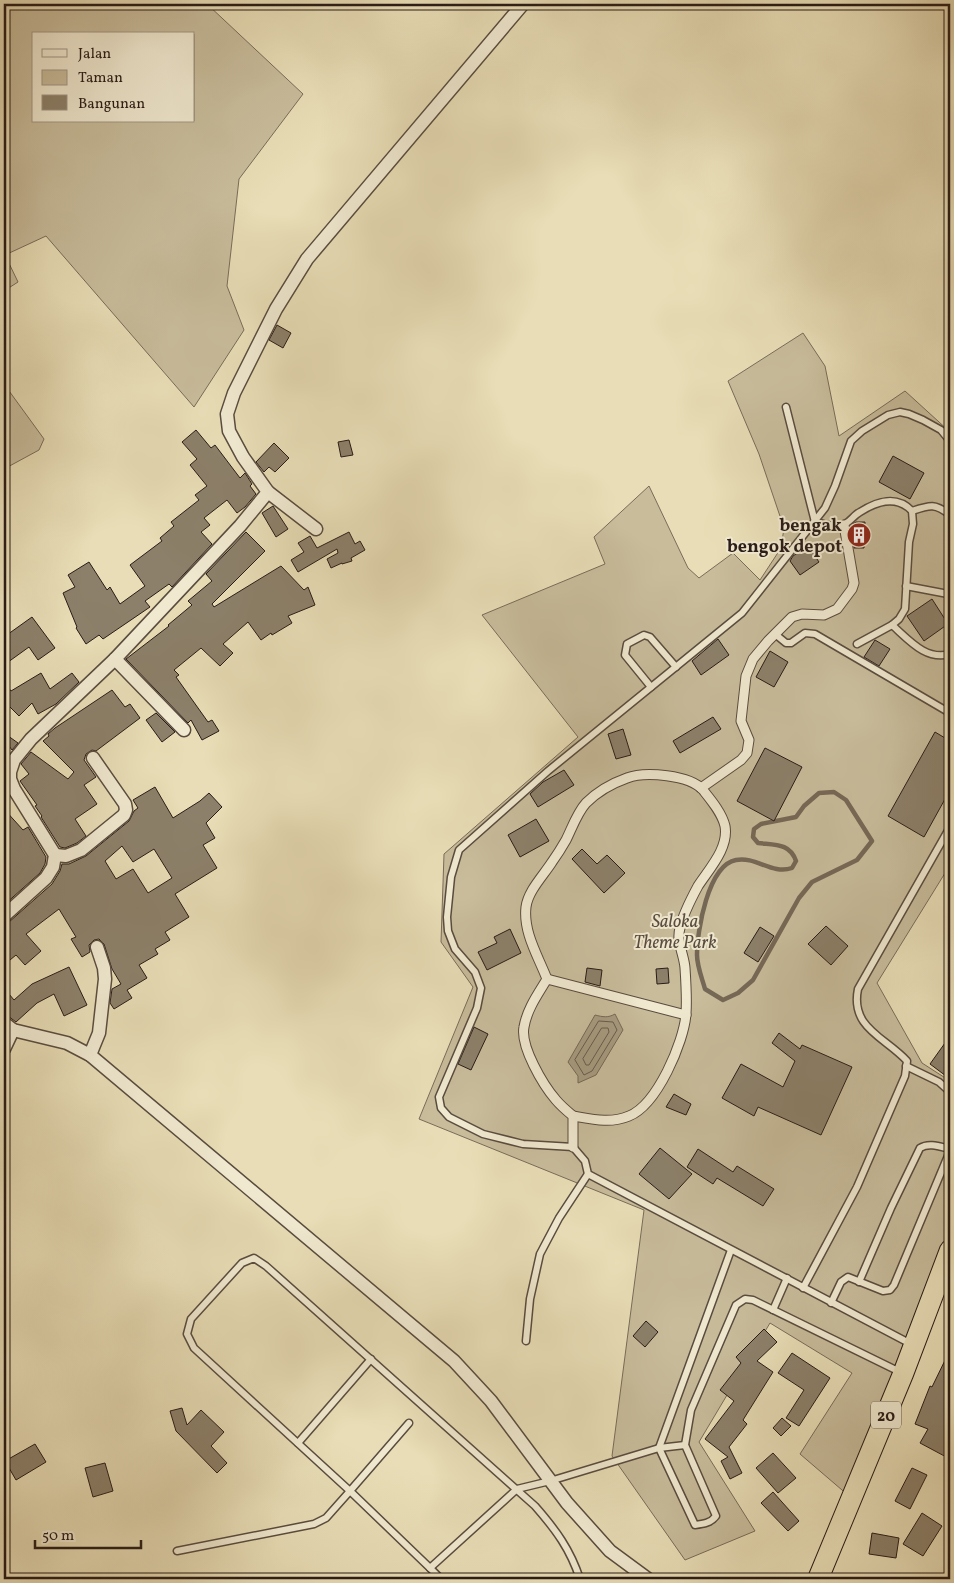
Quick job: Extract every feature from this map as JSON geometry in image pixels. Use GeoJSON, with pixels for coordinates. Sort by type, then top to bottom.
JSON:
{"type":"FeatureCollection","features":[{"type":"Feature","properties":{"kind":"highway","name":"20"},"geometry":{"type":"LineString","coordinates":[[818,1579],[903,1374],[950,1250]]}},
{"type":"Feature","properties":{"kind":"street"},"geometry":{"type":"LineString","coordinates":[[316,529],[268,492],[243,457],[229,431],[227,414],[234,394],[276,310],[307,260],[523,4]]}},
{"type":"Feature","properties":{"kind":"street"},"geometry":{"type":"LineString","coordinates":[[4,916],[46,878],[53,867],[55,855],[10,780],[10,772],[14,760],[31,739],[115,659],[240,526],[268,492]]}},
{"type":"Feature","properties":{"kind":"street"},"geometry":{"type":"LineString","coordinates":[[701,788],[741,760],[747,753],[749,740],[741,721],[746,676],[753,659],[792,617],[802,614],[824,615],[837,609],[852,590],[854,583],[844,525]]}},
{"type":"Feature","properties":{"kind":"street"},"geometry":{"type":"LineString","coordinates":[[115,659],[184,730]]}},
{"type":"Feature","properties":{"kind":"street"},"geometry":{"type":"LineString","coordinates":[[55,855],[66,856],[81,850],[124,815],[126,810],[125,804],[93,758]]}},
{"type":"Feature","properties":{"kind":"street"},"geometry":{"type":"LineString","coordinates":[[670,775],[701,788],[717,809],[724,825],[725,839],[718,857],[697,888],[683,916],[679,929],[679,948],[685,967],[686,1015],[676,1052],[661,1084],[650,1100],[630,1116],[601,1121],[573,1116],[556,1100],[538,1072],[524,1043],[523,1029],[528,1011],[547,979],[531,942],[525,920],[526,906],[529,895],[566,840],[584,805],[598,793],[629,777],[670,775]]}},
{"type":"Feature","properties":{"kind":"street"},"geometry":{"type":"LineString","coordinates":[[90,1055],[99,1033],[105,979],[104,968],[97,947]]}},
{"type":"Feature","properties":{"kind":"street"},"geometry":{"type":"LineString","coordinates":[[547,979],[686,1015]]}},
{"type":"Feature","properties":{"kind":"street"},"geometry":{"type":"LineString","coordinates":[[4,1049],[8,1026],[67,1043],[90,1055],[454,1361],[490,1402],[566,1503],[610,1551],[648,1579]]}},
{"type":"Feature","properties":{"kind":"street"},"geometry":{"type":"LineString","coordinates":[[573,1116],[573,1147]]}},
{"type":"Feature","properties":{"kind":"lane"},"geometry":{"type":"LineString","coordinates":[[786,407],[815,522]]}},
{"type":"Feature","properties":{"kind":"lane"},"geometry":{"type":"LineString","coordinates":[[526,1340],[530,1299],[540,1254],[559,1218],[588,1174],[585,1161],[573,1147],[523,1144],[483,1134],[449,1117],[441,1108],[439,1097],[477,1008],[481,988],[475,972],[455,949],[448,931],[447,917],[451,877],[459,850],[548,771],[742,613],[825,508],[851,441],[862,431],[888,415],[900,412],[909,414],[941,430],[950,441]]}},
{"type":"Feature","properties":{"kind":"lane"},"geometry":{"type":"LineString","coordinates":[[815,522],[833,527],[844,525],[858,513],[876,504],[894,501],[906,504],[912,511],[913,524],[909,542],[904,609],[899,619],[892,625],[857,644]]}},
{"type":"Feature","properties":{"kind":"lane"},"geometry":{"type":"LineString","coordinates":[[912,511],[928,506],[938,506],[950,516]]}},
{"type":"Feature","properties":{"kind":"lane"},"geometry":{"type":"LineString","coordinates":[[906,586],[950,593]]}},
{"type":"Feature","properties":{"kind":"lane"},"geometry":{"type":"LineString","coordinates":[[892,625],[924,652],[939,656],[950,654]]}},
{"type":"Feature","properties":{"kind":"lane"},"geometry":{"type":"LineString","coordinates":[[775,634],[791,644],[805,633],[815,634],[950,713]]}},
{"type":"Feature","properties":{"kind":"lane"},"geometry":{"type":"LineString","coordinates":[[651,688],[625,655],[624,649],[627,644],[644,635],[650,637],[676,667]]}},
{"type":"Feature","properties":{"kind":"lane"},"geometry":{"type":"LineString","coordinates":[[803,1288],[857,1186],[905,1076],[907,1062],[864,1024],[857,1011],[856,999],[858,989],[950,828]]}},
{"type":"Feature","properties":{"kind":"lane"},"geometry":{"type":"LineString","coordinates":[[906,1066],[931,1078],[950,1092]]}},
{"type":"Feature","properties":{"kind":"lane"},"geometry":{"type":"LineString","coordinates":[[831,1302],[841,1282],[848,1277],[859,1282],[883,1291],[890,1290],[894,1285],[950,1150],[930,1145],[924,1145],[920,1148],[891,1208],[859,1282]]}},
{"type":"Feature","properties":{"kind":"lane"},"geometry":{"type":"LineString","coordinates":[[588,1174],[914,1346]]}},
{"type":"Feature","properties":{"kind":"lane"},"geometry":{"type":"LineString","coordinates":[[731,1250],[658,1448],[695,1525],[705,1524],[714,1520],[716,1516],[685,1446],[691,1410],[736,1305],[744,1299],[753,1300],[903,1374]]}},
{"type":"Feature","properties":{"kind":"lane"},"geometry":{"type":"LineString","coordinates":[[441,1579],[350,1491],[194,1348],[187,1334],[191,1320],[242,1263],[254,1258],[266,1266],[535,1506],[558,1532],[575,1563],[580,1579]]}},
{"type":"Feature","properties":{"kind":"lane"},"geometry":{"type":"LineString","coordinates":[[773,1310],[787,1278]]}},
{"type":"Feature","properties":{"kind":"lane"},"geometry":{"type":"LineString","coordinates":[[298,1443],[371,1359]]}},
{"type":"Feature","properties":{"kind":"lane"},"geometry":{"type":"LineString","coordinates":[[177,1550],[314,1524],[326,1518],[409,1424]]}},
{"type":"Feature","properties":{"kind":"lane"},"geometry":{"type":"LineString","coordinates":[[430,1568],[516,1489],[550,1481],[658,1448],[685,1446]]}},
{"type":"Feature","properties":{"kind":"green space"},"geometry":{"type":"Polygon","coordinates":[[[4,4],[207,4],[303,94],[239,179],[227,286],[244,330],[194,407],[46,236],[5,255],[18,282],[4,291],[4,4]]]}},
{"type":"Feature","properties":{"kind":"green space","name":"Saloka Theme Park"},"geometry":{"type":"Polygon","coordinates":[[[803,333],[825,366],[839,436],[905,391],[950,432],[950,865],[877,983],[922,1063],[950,1081],[950,1232],[849,1496],[800,1454],[852,1373],[770,1323],[699,1442],[755,1531],[685,1560],[612,1456],[644,1210],[419,1119],[473,987],[441,942],[444,854],[578,737],[482,615],[605,564],[594,537],[649,486],[688,568],[699,578],[733,553],[760,580],[781,548],[784,528],[759,454],[728,381],[803,333]]]}},
{"type":"Feature","properties":{"kind":"green space"},"geometry":{"type":"Polygon","coordinates":[[[4,384],[44,439],[39,450],[4,469],[4,384]]]}},
{"type":"Feature","properties":{"kind":"water"},"geometry":{"type":"Polygon","coordinates":[[[615,1014],[623,1030],[596,1075],[578,1083],[578,1076],[568,1062],[595,1015],[605,1017],[615,1014]]]}},
{"type":"Feature","properties":{"kind":"building"},"geometry":{"type":"Polygon","coordinates":[[[277,325],[291,333],[283,348],[269,340],[277,325]]]}},
{"type":"Feature","properties":{"kind":"building"},"geometry":{"type":"Polygon","coordinates":[[[196,430],[211,448],[215,445],[240,478],[245,473],[252,484],[250,486],[256,494],[237,513],[227,500],[204,518],[210,525],[201,532],[212,544],[172,587],[169,584],[145,601],[150,607],[103,639],[99,635],[86,644],[76,628],[63,593],[75,587],[68,575],[89,562],[107,590],[110,587],[120,604],[145,586],[130,565],[162,541],[160,538],[174,526],[171,522],[199,500],[195,495],[207,486],[190,465],[197,459],[182,442],[196,430]]]}},
{"type":"Feature","properties":{"kind":"building"},"geometry":{"type":"Polygon","coordinates":[[[349,440],[353,455],[341,457],[338,442],[349,440]]]}},
{"type":"Feature","properties":{"kind":"building"},"geometry":{"type":"Polygon","coordinates":[[[274,443],[289,458],[275,472],[269,467],[264,472],[256,462],[274,443]]]}},
{"type":"Feature","properties":{"kind":"building"},"geometry":{"type":"Polygon","coordinates":[[[893,456],[924,473],[910,499],[879,482],[893,456]]]}},
{"type":"Feature","properties":{"kind":"building"},"geometry":{"type":"Polygon","coordinates":[[[273,506],[288,529],[276,537],[262,513],[273,506]]]}},
{"type":"Feature","properties":{"kind":"building","name":"bengak bengok depot"},"geometry":{"type":"Polygon","coordinates":[[[865,522],[864,548],[854,548],[853,524],[865,522]]]}},
{"type":"Feature","properties":{"kind":"building"},"geometry":{"type":"Polygon","coordinates":[[[246,532],[265,551],[212,604],[214,607],[281,566],[304,590],[308,587],[315,605],[288,616],[292,623],[261,640],[248,622],[223,644],[233,653],[220,666],[201,648],[174,670],[179,675],[176,677],[208,722],[212,720],[219,731],[202,740],[191,720],[188,723],[126,659],[169,626],[192,605],[188,601],[212,581],[206,574],[246,532]]]}},
{"type":"Feature","properties":{"kind":"building"},"geometry":{"type":"Polygon","coordinates":[[[349,532],[355,544],[360,541],[365,550],[351,558],[352,561],[331,568],[327,559],[338,553],[337,549],[298,572],[291,560],[304,552],[298,543],[310,536],[317,548],[349,532]]]}},
{"type":"Feature","properties":{"kind":"building"},"geometry":{"type":"Polygon","coordinates":[[[808,546],[819,562],[800,575],[790,561],[793,556],[808,546]]]}},
{"type":"Feature","properties":{"kind":"building"},"geometry":{"type":"Polygon","coordinates":[[[932,599],[948,624],[924,641],[907,616],[932,599]]]}},
{"type":"Feature","properties":{"kind":"building"},"geometry":{"type":"Polygon","coordinates":[[[32,617],[55,648],[38,660],[29,647],[4,665],[4,637],[32,617]]]}},
{"type":"Feature","properties":{"kind":"building"},"geometry":{"type":"Polygon","coordinates":[[[718,639],[729,655],[701,675],[692,661],[718,639]]]}},
{"type":"Feature","properties":{"kind":"building"},"geometry":{"type":"Polygon","coordinates":[[[875,640],[890,649],[879,666],[864,657],[875,640]]]}},
{"type":"Feature","properties":{"kind":"building"},"geometry":{"type":"Polygon","coordinates":[[[770,651],[788,662],[774,687],[756,677],[770,651]]]}},
{"type":"Feature","properties":{"kind":"building"},"geometry":{"type":"Polygon","coordinates":[[[41,673],[50,689],[72,673],[79,682],[56,704],[38,714],[32,703],[19,716],[4,701],[4,682],[11,691],[41,673]]]}},
{"type":"Feature","properties":{"kind":"building"},"geometry":{"type":"Polygon","coordinates":[[[112,690],[125,707],[130,704],[140,718],[96,751],[92,750],[86,754],[84,760],[96,777],[84,785],[97,804],[75,819],[86,836],[77,843],[65,848],[60,847],[41,817],[35,806],[37,805],[20,781],[29,774],[21,764],[31,752],[68,779],[74,772],[43,741],[55,728],[112,690]]]}},
{"type":"Feature","properties":{"kind":"building"},"geometry":{"type":"Polygon","coordinates":[[[156,713],[175,732],[162,742],[146,720],[156,713]]]}},
{"type":"Feature","properties":{"kind":"building"},"geometry":{"type":"Polygon","coordinates":[[[713,717],[721,729],[680,753],[673,741],[713,717]]]}},
{"type":"Feature","properties":{"kind":"building"},"geometry":{"type":"Polygon","coordinates":[[[623,729],[631,755],[616,759],[608,734],[623,729]]]}},
{"type":"Feature","properties":{"kind":"building"},"geometry":{"type":"Polygon","coordinates":[[[935,732],[950,741],[950,790],[924,837],[888,816],[935,732]]]}},
{"type":"Feature","properties":{"kind":"building"},"geometry":{"type":"Polygon","coordinates":[[[4,733],[18,743],[12,750],[4,739],[4,733]]]}},
{"type":"Feature","properties":{"kind":"building"},"geometry":{"type":"Polygon","coordinates":[[[765,748],[802,767],[774,821],[737,801],[765,748]]]}},
{"type":"Feature","properties":{"kind":"building"},"geometry":{"type":"Polygon","coordinates":[[[564,770],[574,785],[538,807],[530,794],[543,782],[564,770]]]}},
{"type":"Feature","properties":{"kind":"building"},"geometry":{"type":"Polygon","coordinates":[[[155,787],[173,818],[209,793],[222,807],[206,823],[215,838],[203,845],[217,868],[175,894],[189,917],[165,932],[170,940],[155,949],[158,954],[139,965],[147,978],[127,990],[132,998],[114,1009],[110,1003],[112,989],[121,984],[112,969],[104,944],[99,939],[94,940],[89,945],[90,952],[82,957],[71,939],[76,937],[59,909],[26,934],[41,951],[25,965],[16,955],[4,965],[4,924],[9,922],[52,884],[62,864],[69,864],[86,856],[129,821],[134,811],[138,808],[133,800],[155,787]],[[122,846],[105,861],[116,879],[133,869],[148,893],[172,878],[154,849],[133,862],[122,846]]]}},
{"type":"Feature","properties":{"kind":"building"},"geometry":{"type":"Polygon","coordinates":[[[4,809],[23,830],[28,827],[46,857],[45,864],[40,873],[4,905],[4,809]]]}},
{"type":"Feature","properties":{"kind":"building"},"geometry":{"type":"Polygon","coordinates":[[[536,819],[549,841],[520,857],[508,835],[536,819]]]}},
{"type":"Feature","properties":{"kind":"building"},"geometry":{"type":"Polygon","coordinates":[[[582,849],[597,864],[607,855],[625,873],[604,893],[572,859],[582,849]]]}},
{"type":"Feature","properties":{"kind":"building"},"geometry":{"type":"Polygon","coordinates":[[[826,926],[848,946],[831,965],[808,944],[826,926]]]}},
{"type":"Feature","properties":{"kind":"building"},"geometry":{"type":"Polygon","coordinates":[[[760,927],[774,936],[758,962],[744,953],[760,927]]]}},
{"type":"Feature","properties":{"kind":"building"},"geometry":{"type":"Polygon","coordinates":[[[510,929],[521,953],[487,970],[478,952],[497,943],[494,937],[510,929]]]}},
{"type":"Feature","properties":{"kind":"building"},"geometry":{"type":"Polygon","coordinates":[[[69,967],[87,1005],[64,1016],[54,994],[37,1003],[16,1022],[4,1013],[4,988],[14,1000],[32,984],[69,967]]]}},
{"type":"Feature","properties":{"kind":"building"},"geometry":{"type":"Polygon","coordinates":[[[587,968],[602,970],[600,986],[585,982],[587,968]]]}},
{"type":"Feature","properties":{"kind":"building"},"geometry":{"type":"Polygon","coordinates":[[[668,968],[669,983],[657,984],[656,969],[668,968]]]}},
{"type":"Feature","properties":{"kind":"building"},"geometry":{"type":"Polygon","coordinates":[[[474,1027],[488,1034],[471,1070],[458,1064],[474,1027]]]}},
{"type":"Feature","properties":{"kind":"building"},"geometry":{"type":"Polygon","coordinates":[[[779,1033],[800,1049],[802,1045],[852,1067],[821,1135],[758,1107],[754,1116],[722,1098],[741,1064],[783,1087],[795,1061],[772,1043],[779,1033]]]}},
{"type":"Feature","properties":{"kind":"building"},"geometry":{"type":"Polygon","coordinates":[[[950,1036],[950,1079],[930,1064],[950,1036]]]}},
{"type":"Feature","properties":{"kind":"building"},"geometry":{"type":"Polygon","coordinates":[[[674,1094],[691,1104],[686,1115],[666,1107],[674,1094]]]}},
{"type":"Feature","properties":{"kind":"building"},"geometry":{"type":"Polygon","coordinates":[[[660,1148],[692,1174],[669,1199],[639,1174],[660,1148]]]}},
{"type":"Feature","properties":{"kind":"building"},"geometry":{"type":"Polygon","coordinates":[[[698,1149],[733,1172],[737,1166],[774,1189],[763,1206],[717,1178],[713,1184],[687,1167],[698,1149]]]}},
{"type":"Feature","properties":{"kind":"building"},"geometry":{"type":"Polygon","coordinates":[[[646,1321],[658,1332],[645,1347],[633,1336],[646,1321]]]}},
{"type":"Feature","properties":{"kind":"building"},"geometry":{"type":"Polygon","coordinates":[[[764,1329],[777,1342],[757,1361],[773,1372],[743,1420],[747,1424],[729,1447],[742,1473],[730,1479],[721,1461],[728,1457],[705,1439],[734,1401],[720,1390],[741,1363],[736,1357],[764,1329]]]}},
{"type":"Feature","properties":{"kind":"building"},"geometry":{"type":"Polygon","coordinates":[[[950,1350],[950,1459],[920,1443],[928,1429],[915,1424],[930,1386],[932,1387],[950,1350]]]}},
{"type":"Feature","properties":{"kind":"building"},"geometry":{"type":"Polygon","coordinates":[[[792,1353],[830,1378],[799,1426],[786,1418],[804,1390],[778,1373],[792,1353]]]}},
{"type":"Feature","properties":{"kind":"building"},"geometry":{"type":"Polygon","coordinates":[[[182,1408],[187,1425],[201,1410],[224,1432],[211,1446],[227,1463],[217,1473],[176,1431],[170,1411],[182,1408]]]}},
{"type":"Feature","properties":{"kind":"building"},"geometry":{"type":"Polygon","coordinates":[[[782,1418],[791,1426],[781,1436],[773,1428],[782,1418]]]}},
{"type":"Feature","properties":{"kind":"building"},"geometry":{"type":"Polygon","coordinates":[[[35,1444],[46,1462],[16,1480],[5,1461],[35,1444]]]}},
{"type":"Feature","properties":{"kind":"building"},"geometry":{"type":"Polygon","coordinates":[[[773,1453],[796,1478],[778,1493],[756,1468],[773,1453]]]}},
{"type":"Feature","properties":{"kind":"building"},"geometry":{"type":"Polygon","coordinates":[[[105,1463],[113,1491],[93,1497],[85,1468],[105,1463]]]}},
{"type":"Feature","properties":{"kind":"building"},"geometry":{"type":"Polygon","coordinates":[[[912,1468],[927,1475],[910,1509],[895,1501],[912,1468]]]}},
{"type":"Feature","properties":{"kind":"building"},"geometry":{"type":"Polygon","coordinates":[[[773,1492],[799,1521],[788,1531],[761,1503],[773,1492]]]}},
{"type":"Feature","properties":{"kind":"building"},"geometry":{"type":"Polygon","coordinates":[[[922,1513],[942,1526],[923,1556],[903,1544],[922,1513]]]}},
{"type":"Feature","properties":{"kind":"building"},"geometry":{"type":"Polygon","coordinates":[[[872,1533],[899,1538],[896,1558],[869,1554],[872,1533]]]}},
{"type":"Feature","properties":{"kind":"waterway"},"geometry":{"type":"LineString","coordinates":[[834,792],[846,800],[872,841],[857,860],[812,882],[799,898],[753,980],[738,993],[723,1000],[705,989],[697,959],[699,931],[711,886],[726,865],[736,860],[743,859],[778,869],[792,868],[796,861],[790,851],[781,846],[758,843],[753,837],[754,829],[761,824],[796,817],[804,806],[819,793],[834,792]]}},
{"type":"Feature","properties":{"kind":"place","name":"bengak bengok depot"},"geometry":{"type":"Point","coordinates":[859,535]}}]}
